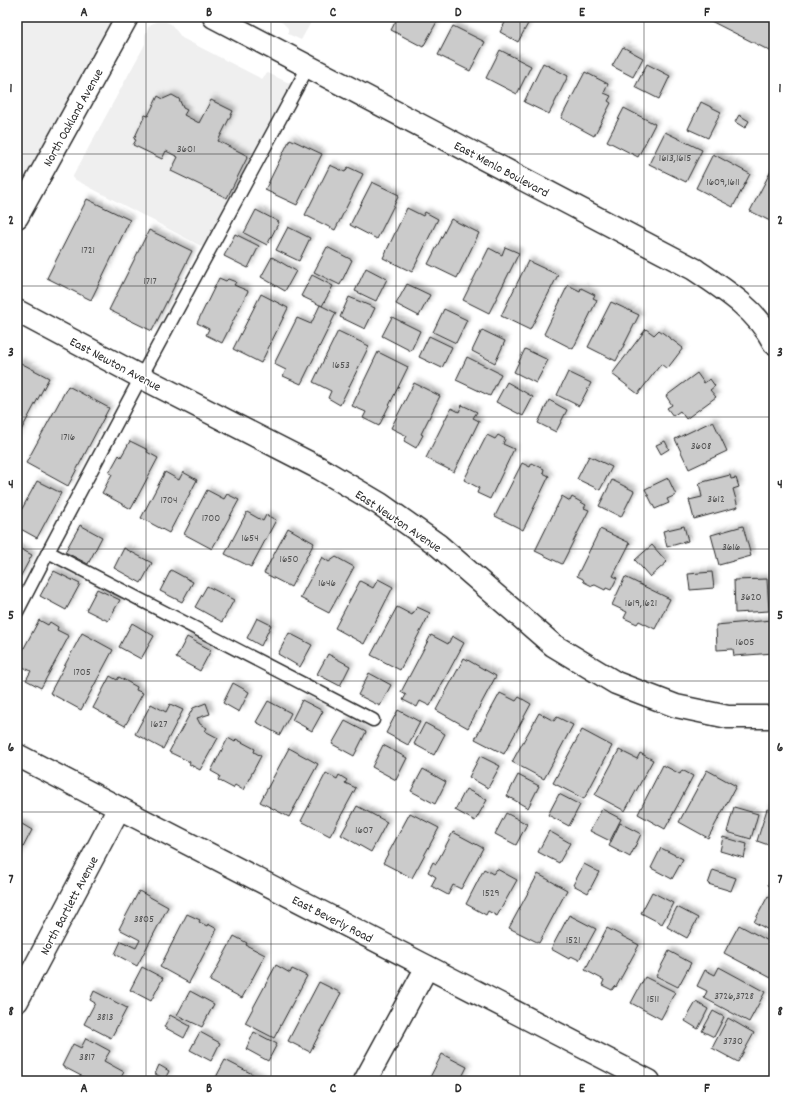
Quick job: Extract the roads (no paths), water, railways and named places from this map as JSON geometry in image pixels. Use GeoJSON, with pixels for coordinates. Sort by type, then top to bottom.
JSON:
{"type":"FeatureCollection","features":[{"type":"Feature","properties":{"kind":"street","name":"North Oakland Avenue"},"geometry":{"type":"LineString","coordinates":[[17,217],[127,17]]}},
{"type":"Feature","properties":{"kind":"street","name":"East Menlo Boulevard"},"geometry":{"type":"LineString","coordinates":[[214,17],[694,269],[749,310],[774,342]]}},
{"type":"Feature","properties":{"kind":"street","name":"East Newton Avenue"},"geometry":{"type":"LineString","coordinates":[[17,311],[141,377],[319,468],[380,504],[438,545],[553,645],[616,683],[676,706],[728,717],[774,717]]}},
{"type":"Feature","properties":{"kind":"street","name":"East Beverly Road"},"geometry":{"type":"LineString","coordinates":[[17,755],[649,1081]]}},
{"type":"Feature","properties":{"kind":"street","name":"North Bartlett Avenue"},"geometry":{"type":"LineString","coordinates":[[17,1001],[119,808]]}},
{"type":"Feature","properties":{"kind":"street"},"geometry":{"type":"LineString","coordinates":[[365,1081],[427,967]]}},
{"type":"Feature","properties":{"kind":"lane"},"geometry":{"type":"LineString","coordinates":[[17,612],[141,377],[308,67]]}},
{"type":"Feature","properties":{"kind":"lane"},"geometry":{"type":"LineString","coordinates":[[48,552],[373,720]]}}]}
